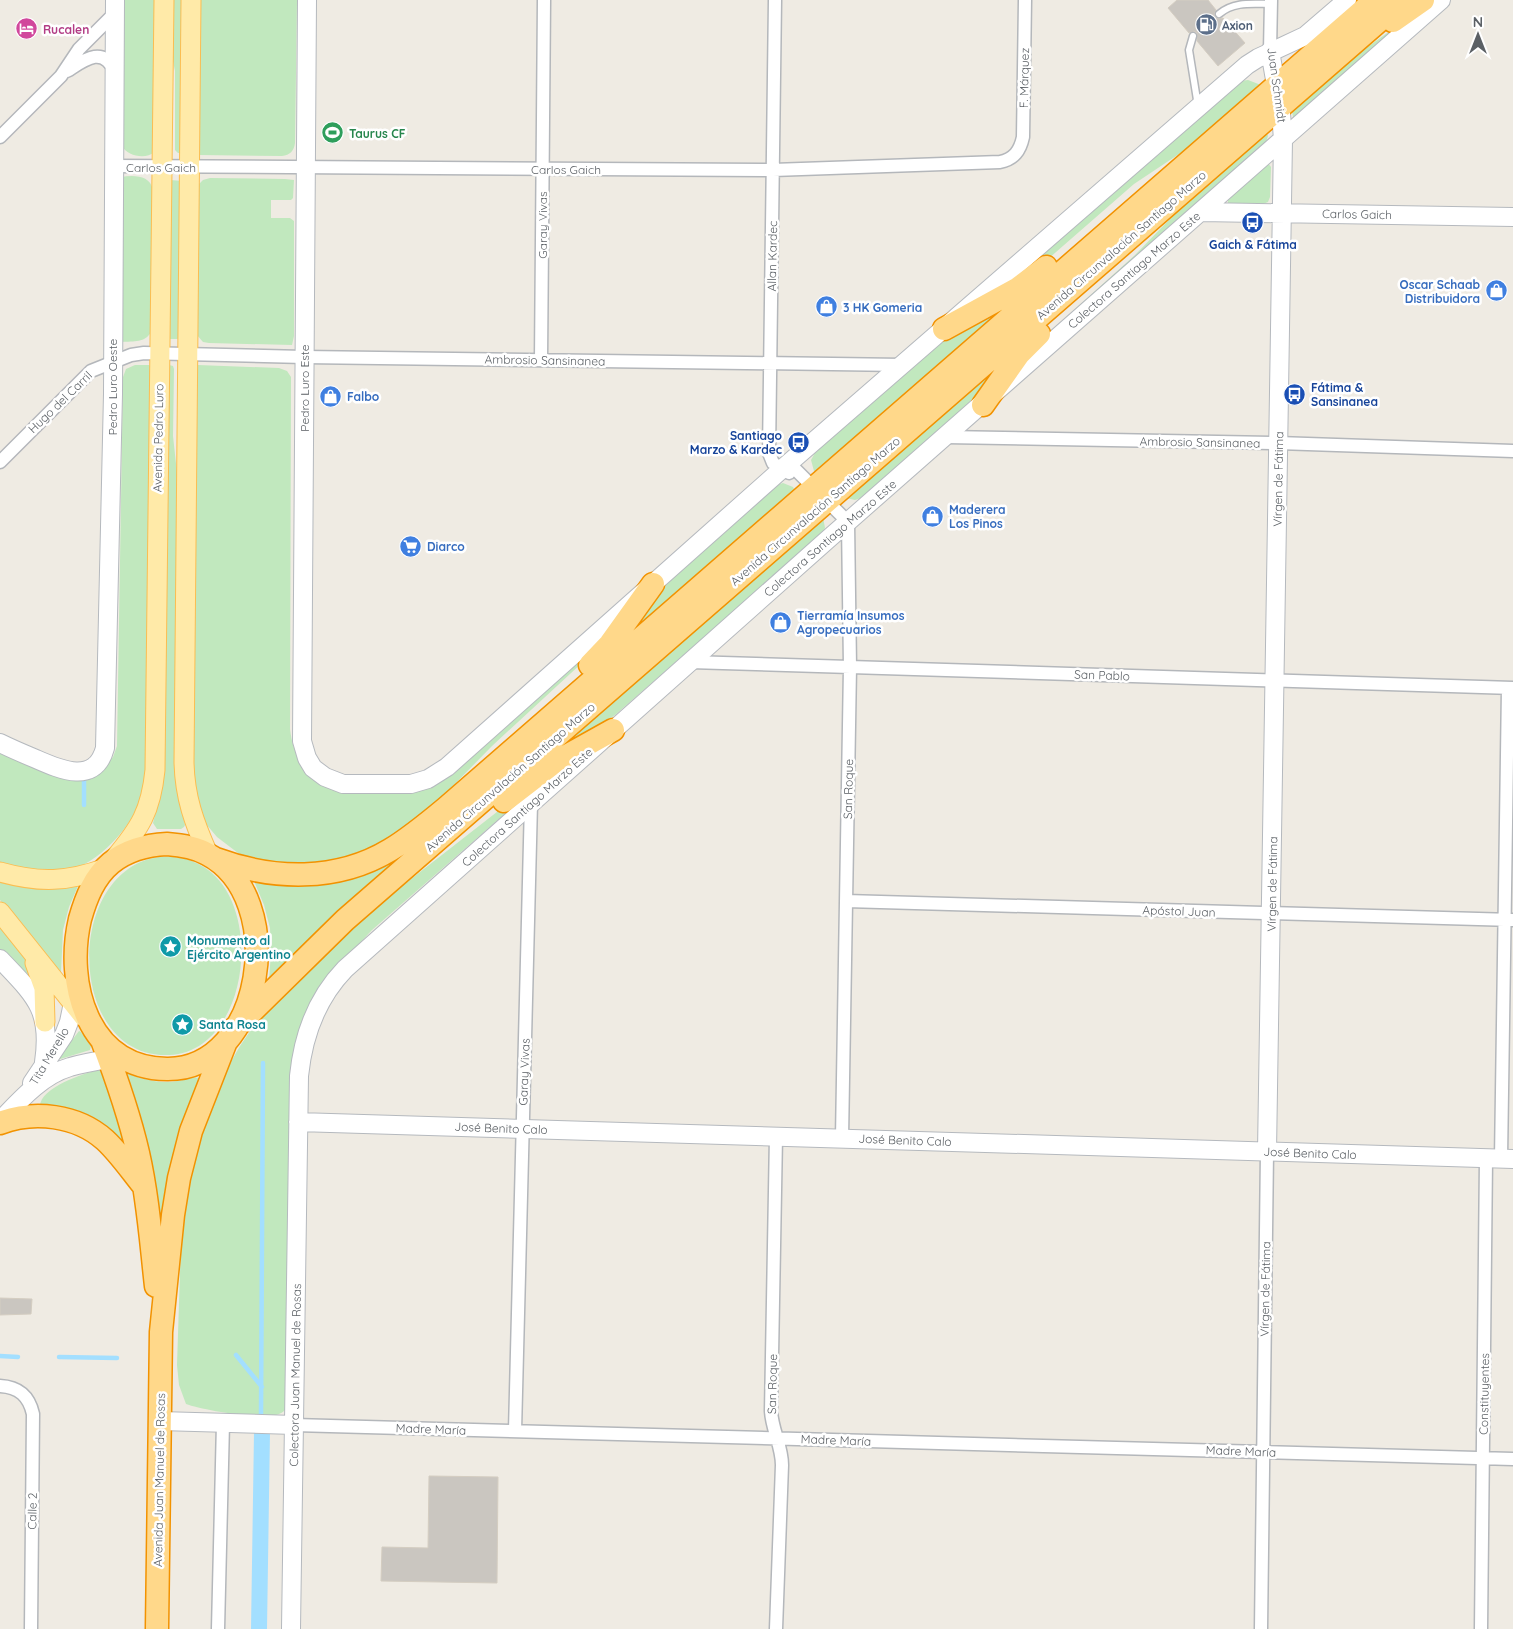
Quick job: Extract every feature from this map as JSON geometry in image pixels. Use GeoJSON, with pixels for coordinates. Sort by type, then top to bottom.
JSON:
{"type":"FeatureCollection","features":[{"type":"Feature","properties":{"kind":"highway","name":"Avenida Circunvalación Santiago Marzo"},"geometry":{"type":"LineString","coordinates":[[108,866],[131,851],[156,845],[189,847],[252,870],[302,875],[341,870],[366,862],[390,850],[412,835],[1191,184],[1374,0]]}},
{"type":"Feature","properties":{"kind":"highway","name":"Avenida Circunvalación Santiago Marzo"},"geometry":{"type":"LineString","coordinates":[[106,1045],[137,1063],[154,1068],[176,1069],[206,1059],[315,948],[1204,148],[1343,52],[1403,0]]}},
{"type":"Feature","properties":{"kind":"highway"},"geometry":{"type":"LineString","coordinates":[[1343,52],[1423,0]]}},
{"type":"Feature","properties":{"kind":"highway"},"geometry":{"type":"LineString","coordinates":[[944,329],[1023,285],[1145,184],[1204,148]]}},
{"type":"Feature","properties":{"kind":"highway"},"geometry":{"type":"LineString","coordinates":[[983,405],[1023,349],[1122,259],[1191,184]]}},
{"type":"Feature","properties":{"kind":"highway"},"geometry":{"type":"LineString","coordinates":[[446,808],[501,746],[605,651],[653,584]]}},
{"type":"Feature","properties":{"kind":"highway"},"geometry":{"type":"LineString","coordinates":[[392,879],[456,838],[545,768],[613,730]]}},
{"type":"Feature","properties":{"kind":"highway"},"geometry":{"type":"LineString","coordinates":[[212,856],[230,871],[240,884],[252,910],[256,932],[257,955],[255,977],[246,1007],[232,1033]]}},
{"type":"Feature","properties":{"kind":"highway","name":"Avenida Juan Manuel de Rosas"},"geometry":{"type":"LineString","coordinates":[[108,866],[99,875],[89,892],[80,919],[76,948],[75,992],[106,1045],[128,1114],[144,1187],[161,1332]]}},
{"type":"Feature","properties":{"kind":"highway","name":"Avenida Juan Manuel de Rosas"},"geometry":{"type":"LineString","coordinates":[[157,1629],[161,1332],[173,1215],[182,1162],[196,1117],[232,1033]]}},
{"type":"Feature","properties":{"kind":"highway"},"geometry":{"type":"LineString","coordinates":[[0,1122],[40,1116],[63,1119],[85,1126],[111,1145],[144,1187]]}},
{"type":"Feature","properties":{"kind":"main road","name":"Avenida Pedro Luro"},"geometry":{"type":"LineString","coordinates":[[108,866],[132,837],[143,820],[154,784],[164,0]]}},
{"type":"Feature","properties":{"kind":"main road"},"geometry":{"type":"LineString","coordinates":[[191,0],[184,771],[190,809],[212,856]]}},
{"type":"Feature","properties":{"kind":"main road"},"geometry":{"type":"LineString","coordinates":[[0,872],[23,878],[54,880],[76,878],[108,866]]}},
{"type":"Feature","properties":{"kind":"main road"},"geometry":{"type":"LineString","coordinates":[[0,912],[26,944],[75,992]]}},
{"type":"Feature","properties":{"kind":"main road"},"geometry":{"type":"LineString","coordinates":[[26,944],[43,982],[45,1022]]}},
{"type":"Feature","properties":{"kind":"street","name":"Pedro Luro Este"},"geometry":{"type":"LineString","coordinates":[[307,0],[302,736],[307,758],[317,772],[334,782],[352,785],[405,785],[433,777],[459,757],[653,584]]}},
{"type":"Feature","properties":{"kind":"street","name":"Garay Vivas"},"geometry":{"type":"LineString","coordinates":[[541,360],[544,0]]}},
{"type":"Feature","properties":{"kind":"street","name":"Allan Kardec"},"geometry":{"type":"LineString","coordinates":[[775,0],[769,453],[773,463],[786,466]]}},
{"type":"Feature","properties":{"kind":"street","name":"F. Márquez"},"geometry":{"type":"LineString","coordinates":[[1016,155],[1023,137],[1025,0]]}},
{"type":"Feature","properties":{"kind":"street"},"geometry":{"type":"LineString","coordinates":[[653,584],[1246,65],[1305,36],[1347,0]]}},
{"type":"Feature","properties":{"kind":"street","name":"Colectora Santiago Marzo Este"},"geometry":{"type":"LineString","coordinates":[[298,1122],[299,1076],[305,1040],[322,1002],[338,976],[848,522],[1441,0]]}},
{"type":"Feature","properties":{"kind":"street","name":"Juan Schmidt"},"geometry":{"type":"LineString","coordinates":[[1271,2],[1270,52],[1283,139]]}},
{"type":"Feature","properties":{"kind":"street"},"geometry":{"type":"LineString","coordinates":[[0,138],[61,76],[79,49],[114,7]]}},
{"type":"Feature","properties":{"kind":"street","name":"Pedro Luro Oeste"},"geometry":{"type":"LineString","coordinates":[[0,744],[66,771],[84,771],[92,769],[98,764],[103,756],[106,741],[113,362],[114,7]]}},
{"type":"Feature","properties":{"kind":"street"},"geometry":{"type":"LineString","coordinates":[[61,76],[86,59],[94,56],[107,60],[114,70]]}},
{"type":"Feature","properties":{"kind":"street","name":"Vírgen de Fátima"},"geometry":{"type":"LineString","coordinates":[[1261,1629],[1283,139]]}},
{"type":"Feature","properties":{"kind":"street","name":"Carlos Gaich"},"geometry":{"type":"LineString","coordinates":[[113,166],[773,170],[993,163],[1006,161],[1016,155]]}},
{"type":"Feature","properties":{"kind":"street","name":"Carlos Gaich"},"geometry":{"type":"LineString","coordinates":[[1201,212],[1513,218]]}},
{"type":"Feature","properties":{"kind":"street","name":"Hugo del Carril"},"geometry":{"type":"LineString","coordinates":[[0,462],[97,367],[137,354],[188,354]]}},
{"type":"Feature","properties":{"kind":"street","name":"Ambrosio Sansinanea"},"geometry":{"type":"LineString","coordinates":[[188,354],[304,358],[903,364]]}},
{"type":"Feature","properties":{"kind":"street","name":"Ambrosio Sansinanea"},"geometry":{"type":"LineString","coordinates":[[946,437],[1278,443],[1513,451]]}},
{"type":"Feature","properties":{"kind":"street"},"geometry":{"type":"LineString","coordinates":[[786,466],[820,494],[848,522]]}},
{"type":"Feature","properties":{"kind":"street","name":"San Roque"},"geometry":{"type":"LineString","coordinates":[[842,1138],[850,667],[848,522]]}},
{"type":"Feature","properties":{"kind":"street","name":"San Pablo"},"geometry":{"type":"LineString","coordinates":[[690,662],[1511,688]]}},
{"type":"Feature","properties":{"kind":"street","name":"Constituyentes"},"geometry":{"type":"LineString","coordinates":[[1481,1629],[1483,1458],[1500,1159],[1509,920],[1511,688]]}},
{"type":"Feature","properties":{"kind":"street","name":"Garay Vivas"},"geometry":{"type":"LineString","coordinates":[[515,1431],[531,803]]}},
{"type":"Feature","properties":{"kind":"street","name":"Apóstol Juan"},"geometry":{"type":"LineString","coordinates":[[846,901],[1509,920]]}},
{"type":"Feature","properties":{"kind":"street"},"geometry":{"type":"LineString","coordinates":[[0,959],[34,996],[39,1005],[45,1022],[46,1043],[43,1068]]}},
{"type":"Feature","properties":{"kind":"street","name":"Tita Merello"},"geometry":{"type":"LineString","coordinates":[[0,1122],[22,1098],[64,1035],[69,1022],[75,992]]}},
{"type":"Feature","properties":{"kind":"street","name":"Tita Merello"},"geometry":{"type":"LineString","coordinates":[[22,1098],[44,1080],[60,1070],[77,1065],[106,1045]]}},
{"type":"Feature","properties":{"kind":"street","name":"José Benito Calo"},"geometry":{"type":"LineString","coordinates":[[298,1122],[1500,1159]]}},
{"type":"Feature","properties":{"kind":"street","name":"Colectora Juan Manuel de Rosas"},"geometry":{"type":"LineString","coordinates":[[291,1629],[298,1122]]}},
{"type":"Feature","properties":{"kind":"street","name":"San Roque"},"geometry":{"type":"LineString","coordinates":[[776,1136],[771,1412],[772,1425],[781,1451],[782,1465],[776,1629]]}},
{"type":"Feature","properties":{"kind":"street","name":"Calle 2"},"geometry":{"type":"LineString","coordinates":[[0,1386],[14,1388],[25,1395],[31,1407],[33,1421],[30,1629]]}},
{"type":"Feature","properties":{"kind":"street","name":"Madre María"},"geometry":{"type":"LineString","coordinates":[[160,1421],[1513,1459]]}},
{"type":"Feature","properties":{"kind":"street"},"geometry":{"type":"LineString","coordinates":[[218,1629],[223,1423]]}},
{"type":"Feature","properties":{"kind":"lane"},"geometry":{"type":"LineString","coordinates":[[1219,14],[1227,8],[1238,4],[1271,2]]}},
{"type":"Feature","properties":{"kind":"lane"},"geometry":{"type":"LineString","coordinates":[[1193,36],[1190,41],[1189,50],[1198,107]]}},
{"type":"Feature","properties":{"kind":"green space"},"geometry":{"type":"Polygon","coordinates":[[[122,0],[156,0],[154,152],[146,156],[132,154],[122,146],[122,0]]]}},
{"type":"Feature","properties":{"kind":"green space"},"geometry":{"type":"Polygon","coordinates":[[[170,0],[183,0],[180,153],[175,150],[175,71],[172,56],[170,0]]]}},
{"type":"Feature","properties":{"kind":"green space"},"geometry":{"type":"Polygon","coordinates":[[[199,0],[297,0],[295,143],[293,150],[289,154],[282,156],[199,155],[199,0]]]}},
{"type":"Feature","properties":{"kind":"green space"},"geometry":{"type":"Polygon","coordinates":[[[1401,23],[1296,117],[1293,117],[1292,111],[1355,56],[1401,23]]]}},
{"type":"Feature","properties":{"kind":"green space"},"geometry":{"type":"Polygon","coordinates":[[[1248,80],[1261,85],[1200,140],[1134,184],[1032,273],[1001,290],[1241,81],[1248,80]]]}},
{"type":"Feature","properties":{"kind":"green space"},"geometry":{"type":"Polygon","coordinates":[[[1267,133],[1265,145],[1036,348],[1034,346],[1135,255],[1198,190],[1267,133]]]}},
{"type":"Feature","properties":{"kind":"green space"},"geometry":{"type":"Polygon","coordinates":[[[1268,163],[1271,167],[1270,197],[1268,202],[1263,204],[1228,203],[1228,199],[1268,163]]]}},
{"type":"Feature","properties":{"kind":"green space"},"geometry":{"type":"Polygon","coordinates":[[[121,177],[141,177],[149,181],[153,190],[151,332],[149,336],[142,340],[122,342],[121,177]]]}},
{"type":"Feature","properties":{"kind":"green space"},"geometry":{"type":"Polygon","coordinates":[[[210,178],[294,180],[293,198],[291,200],[271,200],[271,218],[290,218],[294,221],[294,336],[292,345],[209,343],[203,342],[196,334],[198,185],[203,180],[210,178]]]}},
{"type":"Feature","properties":{"kind":"green space"},"geometry":{"type":"Polygon","coordinates":[[[170,180],[182,181],[180,338],[177,339],[168,339],[170,180]]]}},
{"type":"Feature","properties":{"kind":"green space"},"geometry":{"type":"Polygon","coordinates":[[[1013,300],[817,472],[814,471],[811,460],[816,451],[946,338],[1013,300]]]}},
{"type":"Feature","properties":{"kind":"green space"},"geometry":{"type":"Polygon","coordinates":[[[1024,337],[973,400],[864,497],[855,500],[846,498],[1024,337]]]}},
{"type":"Feature","properties":{"kind":"green space"},"geometry":{"type":"Polygon","coordinates":[[[135,365],[149,365],[151,367],[147,758],[144,789],[135,813],[127,825],[107,848],[95,857],[84,864],[64,871],[43,873],[24,870],[0,864],[0,751],[54,775],[104,767],[113,757],[117,746],[123,377],[126,369],[135,365]]]}},
{"type":"Feature","properties":{"kind":"green space"},"geometry":{"type":"Polygon","coordinates":[[[169,365],[173,366],[174,369],[173,436],[178,482],[176,779],[185,825],[181,829],[157,829],[153,823],[157,807],[169,365]]]}},
{"type":"Feature","properties":{"kind":"green space"},"geometry":{"type":"Polygon","coordinates":[[[198,365],[279,368],[287,371],[291,377],[290,729],[299,759],[304,768],[319,783],[338,791],[361,794],[407,792],[436,784],[443,780],[608,635],[610,637],[492,746],[443,796],[399,833],[357,856],[304,865],[265,862],[247,857],[238,853],[217,837],[206,824],[199,808],[193,772],[195,367],[198,365]]]}},
{"type":"Feature","properties":{"kind":"green space"},"geometry":{"type":"Polygon","coordinates":[[[783,483],[793,487],[795,491],[622,642],[663,586],[774,486],[783,483]]]}},
{"type":"Feature","properties":{"kind":"green space"},"geometry":{"type":"Polygon","coordinates":[[[823,517],[825,528],[819,537],[615,715],[544,764],[542,761],[823,517]]]}},
{"type":"Feature","properties":{"kind":"green space"},"geometry":{"type":"Polygon","coordinates":[[[547,773],[549,775],[372,930],[332,973],[300,1028],[294,1049],[289,1102],[289,1398],[287,1408],[279,1414],[261,1416],[219,1412],[186,1404],[179,1385],[177,1365],[181,1241],[187,1191],[201,1135],[225,1072],[257,1021],[365,915],[547,773]]]}},
{"type":"Feature","properties":{"kind":"green space"},"geometry":{"type":"Polygon","coordinates":[[[413,847],[269,979],[270,928],[264,905],[254,881],[413,847]]]}},
{"type":"Feature","properties":{"kind":"green space"},"geometry":{"type":"Polygon","coordinates":[[[159,857],[181,858],[197,863],[222,884],[235,910],[241,941],[240,973],[232,1003],[217,1029],[196,1047],[169,1055],[135,1048],[110,1028],[95,998],[89,962],[93,926],[106,894],[128,869],[159,857]]]}},
{"type":"Feature","properties":{"kind":"green space"},"geometry":{"type":"Polygon","coordinates":[[[0,880],[78,886],[69,907],[63,930],[61,973],[0,900],[0,880]]]}},
{"type":"Feature","properties":{"kind":"green space"},"geometry":{"type":"Polygon","coordinates":[[[0,925],[29,963],[32,984],[0,950],[0,925]]]}},
{"type":"Feature","properties":{"kind":"green space"},"geometry":{"type":"Polygon","coordinates":[[[79,1031],[91,1046],[90,1050],[57,1060],[79,1031]]]}},
{"type":"Feature","properties":{"kind":"green space"},"geometry":{"type":"Polygon","coordinates":[[[99,1070],[103,1071],[128,1147],[40,1107],[42,1100],[54,1088],[83,1074],[99,1070]]]}},
{"type":"Feature","properties":{"kind":"green space"},"geometry":{"type":"Polygon","coordinates":[[[126,1073],[144,1079],[164,1082],[194,1077],[200,1078],[160,1236],[126,1073]]]}},
{"type":"Feature","properties":{"kind":"building"},"geometry":{"type":"Polygon","coordinates":[[[1177,0],[1208,0],[1216,10],[1215,17],[1223,18],[1245,43],[1218,66],[1197,41],[1197,33],[1194,31],[1189,33],[1168,8],[1177,0]]]}},
{"type":"Feature","properties":{"kind":"building"},"geometry":{"type":"Polygon","coordinates":[[[0,1298],[32,1299],[31,1314],[0,1315],[0,1298]]]}},
{"type":"Feature","properties":{"kind":"building"},"geometry":{"type":"Polygon","coordinates":[[[429,1476],[498,1477],[497,1583],[381,1581],[382,1547],[428,1548],[429,1476]]]}},
{"type":"Feature","properties":{"kind":"waterway"},"geometry":{"type":"LineString","coordinates":[[84,775],[84,805]]}},
{"type":"Feature","properties":{"kind":"waterway"},"geometry":{"type":"LineString","coordinates":[[261,1415],[263,1063]]}},
{"type":"Feature","properties":{"kind":"waterway"},"geometry":{"type":"LineString","coordinates":[[236,1355],[262,1387]]}},
{"type":"Feature","properties":{"kind":"waterway"},"geometry":{"type":"LineString","coordinates":[[0,1356],[18,1357]]}},
{"type":"Feature","properties":{"kind":"waterway"},"geometry":{"type":"LineString","coordinates":[[59,1357],[117,1358]]}},
{"type":"Feature","properties":{"kind":"waterway"},"geometry":{"type":"LineString","coordinates":[[259,1629],[262,1432]]}},
{"type":"Feature","properties":{"kind":"place","name":"Axion"},"geometry":{"type":"Point","coordinates":[1206,25]}},
{"type":"Feature","properties":{"kind":"place","name":"Rucalen"},"geometry":{"type":"Point","coordinates":[27,29]}},
{"type":"Feature","properties":{"kind":"place","name":"Taurus CF"},"geometry":{"type":"Point","coordinates":[333,133]}},
{"type":"Feature","properties":{"kind":"place","name":"Gaich & Fátima"},"geometry":{"type":"Point","coordinates":[1253,223]}},
{"type":"Feature","properties":{"kind":"place","name":"Oscar Schaab Distribuidora"},"geometry":{"type":"Point","coordinates":[1496,291]}},
{"type":"Feature","properties":{"kind":"place","name":"3 HK Gomeria"},"geometry":{"type":"Point","coordinates":[827,307]}},
{"type":"Feature","properties":{"kind":"place","name":"Fátima & Sansinanea"},"geometry":{"type":"Point","coordinates":[1295,394]}},
{"type":"Feature","properties":{"kind":"place","name":"Falbo"},"geometry":{"type":"Point","coordinates":[331,396]}},
{"type":"Feature","properties":{"kind":"place","name":"Santiago Marzo & Kardec"},"geometry":{"type":"Point","coordinates":[798,442]}},
{"type":"Feature","properties":{"kind":"place","name":"Maderera Los Pinos"},"geometry":{"type":"Point","coordinates":[933,516]}},
{"type":"Feature","properties":{"kind":"place","name":"Diarco"},"geometry":{"type":"Point","coordinates":[411,546]}},
{"type":"Feature","properties":{"kind":"place","name":"Tierramía Insumos Agropecuarios"},"geometry":{"type":"Point","coordinates":[781,622]}},
{"type":"Feature","properties":{"kind":"place","name":"Monumento al Ejército Argentino"},"geometry":{"type":"Point","coordinates":[171,947]}},
{"type":"Feature","properties":{"kind":"place","name":"Santa Rosa"},"geometry":{"type":"Point","coordinates":[183,1024]}}]}
